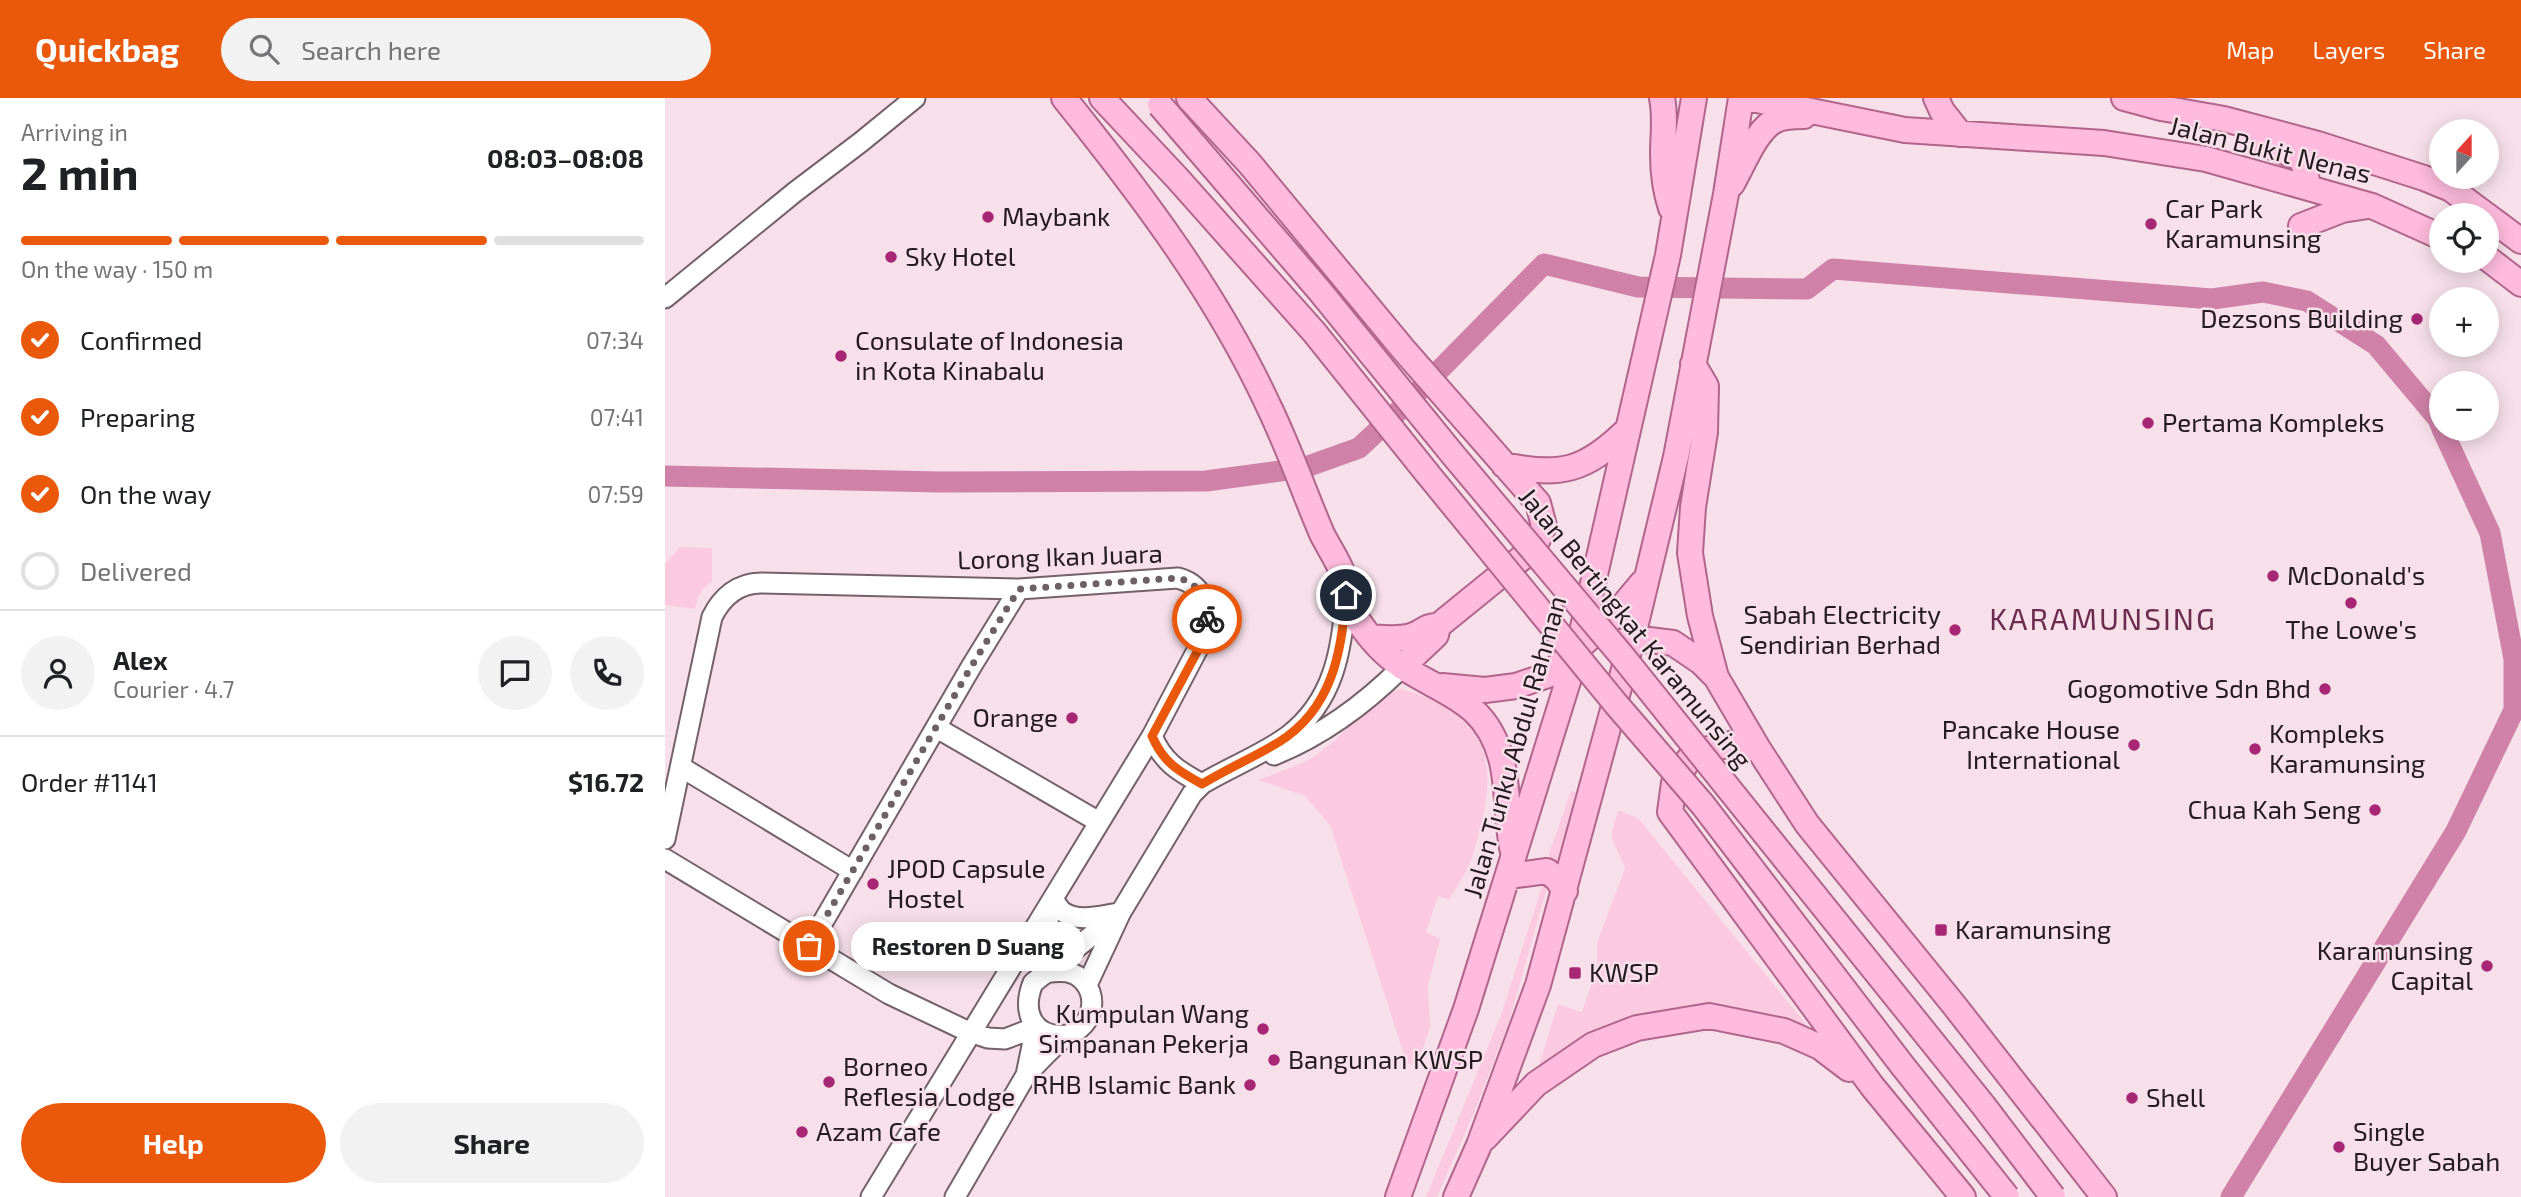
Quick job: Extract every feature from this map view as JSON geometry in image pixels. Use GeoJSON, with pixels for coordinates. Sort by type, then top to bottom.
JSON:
{"type":"FeatureCollection","features":[{"type":"Feature","properties":{"kind":"main road"},"geometry":{"type":"LineString","coordinates":[[1064,98],[1184,256],[1222,320],[1269,406],[1323,535],[1344,577],[1346,595],[1357,620],[1370,637],[1402,667],[1461,698],[1479,717],[1492,737],[1501,758],[1512,868],[1547,872],[1557,879],[1565,891]]}},
{"type":"Feature","properties":{"kind":"main road"},"geometry":{"type":"LineString","coordinates":[[1189,98],[1250,164],[1403,349],[1538,503],[1544,526],[1534,548],[1438,626],[1436,635],[1402,667]]}},
{"type":"Feature","properties":{"kind":"main road"},"geometry":{"type":"LineString","coordinates":[[1662,98],[1665,110],[1665,187],[1675,219]]}},
{"type":"Feature","properties":{"kind":"main road","name":"Jalan Tunku Abdul Rahman"},"geometry":{"type":"LineString","coordinates":[[1398,1197],[1466,1009],[1578,649],[1668,256],[1694,98]]}},
{"type":"Feature","properties":{"kind":"main road"},"geometry":{"type":"LineString","coordinates":[[1456,1197],[1479,1145],[1538,985],[1632,640],[1676,457],[1727,194],[1741,98]]}},
{"type":"Feature","properties":{"kind":"main road","name":"Jalan Bukit Nenas"},"geometry":{"type":"LineString","coordinates":[[1747,98],[1905,130],[2104,143],[2206,159],[2372,206],[2429,232]]}},
{"type":"Feature","properties":{"kind":"main road"},"geometry":{"type":"LineString","coordinates":[[1936,98],[1942,111],[1960,134]]}},
{"type":"Feature","properties":{"kind":"main road","name":"Jalan Bukit Nenas"},"geometry":{"type":"LineString","coordinates":[[2124,98],[2161,108],[2224,119],[2318,144],[2424,178],[2451,189],[2521,241]]}},
{"type":"Feature","properties":{"kind":"main road","name":"Jalan Bertingkat Karamunsing"},"geometry":{"type":"LineString","coordinates":[[1157,102],[1319,290],[1623,657],[1975,1095],[2053,1197]]}},
{"type":"Feature","properties":{"kind":"main road"},"geometry":{"type":"LineString","coordinates":[[1107,103],[1314,332],[1616,704],[1703,805],[2007,1197]]}},
{"type":"Feature","properties":{"kind":"main road"},"geometry":{"type":"LineString","coordinates":[[2161,108],[2220,132],[2260,143],[2298,158],[2304,164],[2308,186]]}},
{"type":"Feature","properties":{"kind":"main road"},"geometry":{"type":"LineString","coordinates":[[1727,194],[1760,133],[1768,125],[1778,118],[1822,114]]}},
{"type":"Feature","properties":{"kind":"main road"},"geometry":{"type":"LineString","coordinates":[[2301,226],[2342,210],[2372,206]]}},
{"type":"Feature","properties":{"kind":"main road"},"geometry":{"type":"LineString","coordinates":[[2499,267],[2521,284]]}},
{"type":"Feature","properties":{"kind":"main road"},"geometry":{"type":"LineString","coordinates":[[1693,364],[1706,386],[1705,432],[1693,507],[1690,553],[1700,616],[1716,677]]}},
{"type":"Feature","properties":{"kind":"main road"},"geometry":{"type":"LineString","coordinates":[[1504,465],[1534,471],[1561,471],[1601,454],[1627,430]]}},
{"type":"Feature","properties":{"kind":"main road"},"geometry":{"type":"LineString","coordinates":[[1438,685],[1485,690],[1516,686],[1548,675],[1616,614],[1647,577]]}},
{"type":"Feature","properties":{"kind":"main road"},"geometry":{"type":"LineString","coordinates":[[1370,637],[1409,637],[1430,625],[1438,626]]}},
{"type":"Feature","properties":{"kind":"main road"},"geometry":{"type":"LineString","coordinates":[[1578,649],[1632,640],[1673,643],[1701,662],[1716,677],[1807,824],[1954,1005],[2104,1197]]}},
{"type":"Feature","properties":{"kind":"main road"},"geometry":{"type":"LineString","coordinates":[[1759,750],[1735,743],[1689,759],[1674,783],[1670,812],[1872,1086],[1963,1197]]}},
{"type":"Feature","properties":{"kind":"main road"},"geometry":{"type":"LineString","coordinates":[[1479,1145],[1537,1084],[1593,1045],[1636,1028],[1709,1016],[1784,1031],[1820,1047],[1872,1086]]}},
{"type":"Feature","properties":{"kind":"street"},"geometry":{"type":"LineString","coordinates":[[665,298],[915,98]]}},
{"type":"Feature","properties":{"kind":"street","name":"Lorong Ikan Juara"},"geometry":{"type":"LineString","coordinates":[[665,839],[712,617],[718,606],[741,586],[761,583],[1019,589],[1178,578],[1186,580],[1199,590],[1203,597],[1208,625],[1205,637],[1152,736],[871,1197]]}},
{"type":"Feature","properties":{"kind":"street"},"geometry":{"type":"LineString","coordinates":[[809,946],[1019,589]]}},
{"type":"Feature","properties":{"kind":"street"},"geometry":{"type":"LineString","coordinates":[[1087,985],[1121,912],[1192,794],[1206,781],[1287,736],[1327,692],[1340,652],[1346,595]]}},
{"type":"Feature","properties":{"kind":"street"},"geometry":{"type":"LineString","coordinates":[[1152,736],[1159,753],[1180,772],[1206,781],[1305,742],[1387,682],[1402,667]]}},
{"type":"Feature","properties":{"kind":"street"},"geometry":{"type":"LineString","coordinates":[[937,728],[1099,822]]}},
{"type":"Feature","properties":{"kind":"street"},"geometry":{"type":"LineString","coordinates":[[681,767],[853,871]]}},
{"type":"Feature","properties":{"kind":"street"},"geometry":{"type":"LineString","coordinates":[[665,859],[889,994],[946,1021],[988,1038],[1005,1039],[1036,1027]]}},
{"type":"Feature","properties":{"kind":"street"},"geometry":{"type":"LineString","coordinates":[[1053,899],[1063,912],[1076,916],[1090,918],[1121,912]]}},
{"type":"Feature","properties":{"kind":"street"},"geometry":{"type":"LineString","coordinates":[[1045,974],[1043,945],[1053,899]]}},
{"type":"Feature","properties":{"kind":"street"},"geometry":{"type":"LineString","coordinates":[[1067,1035],[1053,1035],[1036,1027],[1028,1013],[1027,998],[1033,984],[1121,912]]}},
{"type":"Feature","properties":{"kind":"street"},"geometry":{"type":"LineString","coordinates":[[955,1197],[1026,1075],[1067,1035],[1087,1022],[1092,1011],[1092,999],[1087,985],[1070,972],[1045,974]]}},
{"type":"Feature","properties":{"kind":"street"},"geometry":{"type":"LineString","coordinates":[[1026,1075],[1036,1027]]}},
{"type":"Feature","properties":{"kind":"shaded area"},"geometry":{"type":"Polygon","coordinates":[[[680,547],[712,548],[712,582],[700,593],[695,609],[665,605],[665,564],[680,547]]]}},
{"type":"Feature","properties":{"kind":"shaded area"},"geometry":{"type":"Polygon","coordinates":[[[1400,689],[1427,697],[1465,721],[1477,736],[1484,754],[1487,775],[1481,826],[1470,863],[1449,900],[1438,896],[1426,932],[1440,939],[1428,985],[1430,1028],[1416,1067],[1406,1061],[1330,825],[1305,796],[1258,780],[1316,755],[1380,699],[1400,689]]]}},
{"type":"Feature","properties":{"kind":"shaded area"},"geometry":{"type":"Polygon","coordinates":[[[1571,791],[1578,793],[1555,866],[1546,862],[1571,791]]]}},
{"type":"Feature","properties":{"kind":"shaded area"},"geometry":{"type":"Polygon","coordinates":[[[1618,810],[1638,818],[1810,1029],[1714,1012],[1538,1068],[1558,1004],[1582,1012],[1597,968],[1597,943],[1625,868],[1611,836],[1618,810]]]}},
{"type":"Feature","properties":{"kind":"shaded area"},"geometry":{"type":"Polygon","coordinates":[[[1543,883],[1547,884],[1547,887],[1510,1019],[1476,1108],[1437,1197],[1426,1197],[1501,1015],[1543,883]]]}},
{"type":"Feature","properties":{"kind":"waterway"},"geometry":{"type":"LineString","coordinates":[[665,476],[939,482],[1206,481],[1303,468],[1359,448],[1544,264],[1638,287],[1807,289],[1833,269],[2212,299],[2263,292],[2307,301],[2376,345],[2429,408]]}},
{"type":"Feature","properties":{"kind":"waterway"},"geometry":{"type":"LineString","coordinates":[[2231,1197],[2456,831],[2514,710],[2514,659],[2490,533],[2448,441]]}},
{"type":"Feature","properties":{"kind":"way so far"},"geometry":{"type":"LineString","coordinates":[[809,946],[1019,589],[1178,578],[1194,584],[1199,590],[1207,619]]}},
{"type":"Feature","properties":{"kind":"place","name":"Maybank"},"geometry":{"type":"Point","coordinates":[988,217]}},
{"type":"Feature","properties":{"kind":"place","name":"Car Park Karamunsing"},"geometry":{"type":"Point","coordinates":[2151,224]}},
{"type":"Feature","properties":{"kind":"place","name":"Sky Hotel"},"geometry":{"type":"Point","coordinates":[891,257]}},
{"type":"Feature","properties":{"kind":"place","name":"Dezsons Building"},"geometry":{"type":"Point","coordinates":[2417,319]}},
{"type":"Feature","properties":{"kind":"place","name":"Consulate of Indonesia in Kota Kinabalu"},"geometry":{"type":"Point","coordinates":[841,356]}},
{"type":"Feature","properties":{"kind":"place","name":"Pertama Kompleks"},"geometry":{"type":"Point","coordinates":[2148,423]}},
{"type":"Feature","properties":{"kind":"place","name":"McDonald's"},"geometry":{"type":"Point","coordinates":[2273,576]}},
{"type":"Feature","properties":{"kind":"place","name":"The Lowe's"},"geometry":{"type":"Point","coordinates":[2351,603]}},
{"type":"Feature","properties":{"kind":"place","name":"Sabah Electricity Sendirian Berhad"},"geometry":{"type":"Point","coordinates":[1955,630]}},
{"type":"Feature","properties":{"kind":"place","name":"Gogomotive Sdn Bhd"},"geometry":{"type":"Point","coordinates":[2325,689]}},
{"type":"Feature","properties":{"kind":"place","name":"Orange"},"geometry":{"type":"Point","coordinates":[1072,718]}},
{"type":"Feature","properties":{"kind":"place","name":"Pancake House International"},"geometry":{"type":"Point","coordinates":[2134,745]}},
{"type":"Feature","properties":{"kind":"place","name":"Kompleks Karamunsing"},"geometry":{"type":"Point","coordinates":[2255,749]}},
{"type":"Feature","properties":{"kind":"place","name":"Chua Kah Seng"},"geometry":{"type":"Point","coordinates":[2375,810]}},
{"type":"Feature","properties":{"kind":"place","name":"JPOD Capsule Hostel"},"geometry":{"type":"Point","coordinates":[873,884]}},
{"type":"Feature","properties":{"kind":"place","name":"Karamunsing"},"geometry":{"type":"Point","coordinates":[1941,930]}},
{"type":"Feature","properties":{"kind":"place","name":"Restoren D Suang"},"geometry":{"type":"Point","coordinates":[809,946]}},
{"type":"Feature","properties":{"kind":"place","name":"Karamunsing Capital"},"geometry":{"type":"Point","coordinates":[2487,966]}},
{"type":"Feature","properties":{"kind":"place","name":"KWSP"},"geometry":{"type":"Point","coordinates":[1575,973]}},
{"type":"Feature","properties":{"kind":"place","name":"Kumpulan Wang Simpanan Pekerja"},"geometry":{"type":"Point","coordinates":[1263,1029]}},
{"type":"Feature","properties":{"kind":"place","name":"Bangunan KWSP"},"geometry":{"type":"Point","coordinates":[1274,1060]}},
{"type":"Feature","properties":{"kind":"place","name":"Borneo Reflesia Lodge"},"geometry":{"type":"Point","coordinates":[829,1082]}},
{"type":"Feature","properties":{"kind":"place","name":"RHB Islamic Bank"},"geometry":{"type":"Point","coordinates":[1250,1085]}},
{"type":"Feature","properties":{"kind":"place","name":"Shell"},"geometry":{"type":"Point","coordinates":[2132,1098]}},
{"type":"Feature","properties":{"kind":"place","name":"Azam Cafe"},"geometry":{"type":"Point","coordinates":[802,1132]}},
{"type":"Feature","properties":{"kind":"place","name":"Single Buyer Sabah"},"geometry":{"type":"Point","coordinates":[2339,1147]}},
{"type":"Feature","properties":{"kind":"district","name":"KARAMUNSING"},"geometry":{"type":"Point","coordinates":[2103,620]}},
{"type":"Feature","properties":{"kind":"route"},"geometry":{"type":"LineString","coordinates":[[1207,619],[1205,637],[1152,736],[1159,753],[1180,772],[1202,784],[1287,736],[1318,705],[1327,692],[1340,652],[1346,595]]}}]}
